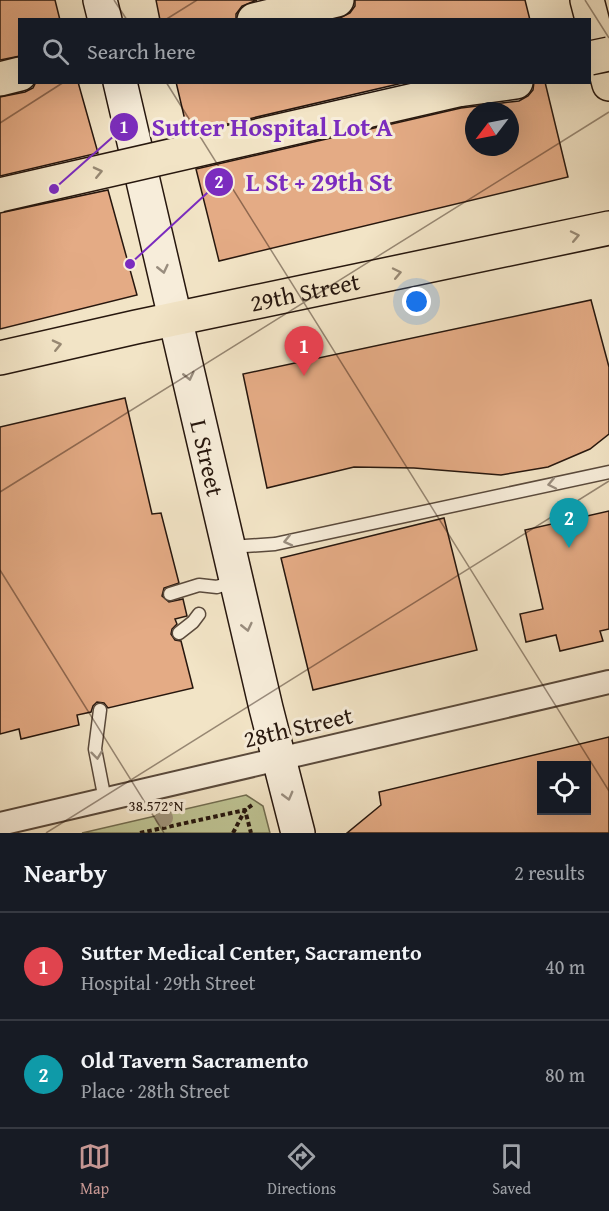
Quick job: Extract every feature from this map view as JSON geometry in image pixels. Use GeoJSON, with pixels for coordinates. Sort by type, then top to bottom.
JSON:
{"type":"FeatureCollection","features":[{"type":"Feature","properties":{"kind":"main road"},"geometry":{"type":"LineString","coordinates":[[100,0],[104,18]]}},
{"type":"Feature","properties":{"kind":"main road"},"geometry":{"type":"LineString","coordinates":[[262,18],[337,0]]}},
{"type":"Feature","properties":{"kind":"main road"},"geometry":{"type":"LineString","coordinates":[[587,0],[609,84]]}},
{"type":"Feature","properties":{"kind":"main road"},"geometry":{"type":"LineString","coordinates":[[591,58],[609,54]]}},
{"type":"Feature","properties":{"kind":"main road"},"geometry":{"type":"LineString","coordinates":[[591,74],[609,71]]}},
{"type":"Feature","properties":{"kind":"main road"},"geometry":{"type":"LineString","coordinates":[[0,79],[18,74]]}},
{"type":"Feature","properties":{"kind":"main road","name":"L Street"},"geometry":{"type":"LineString","coordinates":[[120,84],[229,548],[222,588],[278,759],[298,833]]}},
{"type":"Feature","properties":{"kind":"main road"},"geometry":{"type":"LineString","coordinates":[[0,195],[473,86],[494,84]]}},
{"type":"Feature","properties":{"kind":"main road","name":"29th Street"},"geometry":{"type":"LineString","coordinates":[[0,358],[609,228]]}},
{"type":"Feature","properties":{"kind":"street","name":"28th Street"},"geometry":{"type":"LineString","coordinates":[[0,824],[609,682]]}},
{"type":"Feature","properties":{"kind":"lane"},"geometry":{"type":"LineString","coordinates":[[229,548],[275,544],[609,472]]}},
{"type":"Feature","properties":{"kind":"lane"},"geometry":{"type":"LineString","coordinates":[[170,594],[199,585],[222,588]]}},
{"type":"Feature","properties":{"kind":"lane"},"geometry":{"type":"LineString","coordinates":[[179,633],[199,614]]}},
{"type":"Feature","properties":{"kind":"lane"},"geometry":{"type":"LineString","coordinates":[[100,710],[95,749],[105,800]]}},
{"type":"Feature","properties":{"kind":"path"},"geometry":{"type":"LineString","coordinates":[[233,833],[246,810],[252,805]]}},
{"type":"Feature","properties":{"kind":"path"},"geometry":{"type":"LineString","coordinates":[[140,833],[246,810]]}},
{"type":"Feature","properties":{"kind":"path"},"geometry":{"type":"LineString","coordinates":[[246,810],[251,833]]}},
{"type":"Feature","properties":{"kind":"green space"},"geometry":{"type":"Polygon","coordinates":[[[246,795],[263,806],[270,833],[82,833],[246,795]]]}},
{"type":"Feature","properties":{"kind":"building"},"geometry":{"type":"Polygon","coordinates":[[[0,0],[55,0],[60,18],[18,18],[18,56],[0,60],[0,0]]]}},
{"type":"Feature","properties":{"kind":"building"},"geometry":{"type":"Polygon","coordinates":[[[156,0],[257,0],[242,6],[236,18],[160,18],[156,0]]]}},
{"type":"Feature","properties":{"kind":"building"},"geometry":{"type":"Polygon","coordinates":[[[355,0],[525,0],[530,18],[340,18],[350,13],[355,6],[355,0]]]}},
{"type":"Feature","properties":{"kind":"building"},"geometry":{"type":"Polygon","coordinates":[[[35,84],[79,84],[98,153],[0,176],[0,97],[33,88],[35,84]]]}},
{"type":"Feature","properties":{"kind":"building"},"geometry":{"type":"Polygon","coordinates":[[[176,84],[398,84],[188,133],[176,84]]]}},
{"type":"Feature","properties":{"kind":"building"},"geometry":{"type":"Polygon","coordinates":[[[534,84],[545,84],[568,177],[219,261],[196,169],[465,108],[465,156],[519,156],[519,102],[511,102],[528,96],[533,90],[534,84]]]}},
{"type":"Feature","properties":{"kind":"building"},"geometry":{"type":"Polygon","coordinates":[[[108,190],[137,295],[0,329],[0,213],[108,190]]]}},
{"type":"Feature","properties":{"kind":"building"},"geometry":{"type":"Polygon","coordinates":[[[591,300],[609,367],[609,434],[590,449],[548,467],[501,475],[414,468],[354,467],[267,488],[243,374],[591,300]]]}},
{"type":"Feature","properties":{"kind":"building"},"geometry":{"type":"Polygon","coordinates":[[[125,398],[152,514],[161,513],[179,583],[164,588],[162,596],[169,602],[183,599],[187,616],[175,619],[177,624],[171,634],[175,640],[181,641],[193,688],[108,708],[104,703],[97,702],[91,712],[77,715],[79,725],[21,739],[19,729],[0,734],[0,427],[125,398]]]}},
{"type":"Feature","properties":{"kind":"building"},"geometry":{"type":"Polygon","coordinates":[[[609,511],[609,629],[600,631],[603,641],[560,651],[556,635],[526,642],[520,614],[543,609],[525,530],[609,511]]]}},
{"type":"Feature","properties":{"kind":"building"},"geometry":{"type":"Polygon","coordinates":[[[444,518],[477,650],[313,690],[281,558],[444,518]]]}},
{"type":"Feature","properties":{"kind":"building"},"geometry":{"type":"Polygon","coordinates":[[[609,737],[609,833],[347,833],[381,805],[379,792],[609,737]]]}},
{"type":"Feature","properties":{"kind":"place","name":"Sutter Hospital Lot A"},"geometry":{"type":"Point","coordinates":[54,189]}},
{"type":"Feature","properties":{"kind":"place","name":"L St + 29th St"},"geometry":{"type":"Point","coordinates":[130,264]}},
{"type":"Feature","properties":{"kind":"place","name":"Sutter Medical Center, Sacramento"},"geometry":{"type":"Point","coordinates":[304,376]}},
{"type":"Feature","properties":{"kind":"place","name":"Old Tavern Sacramento"},"geometry":{"type":"Point","coordinates":[569,548]}}]}
